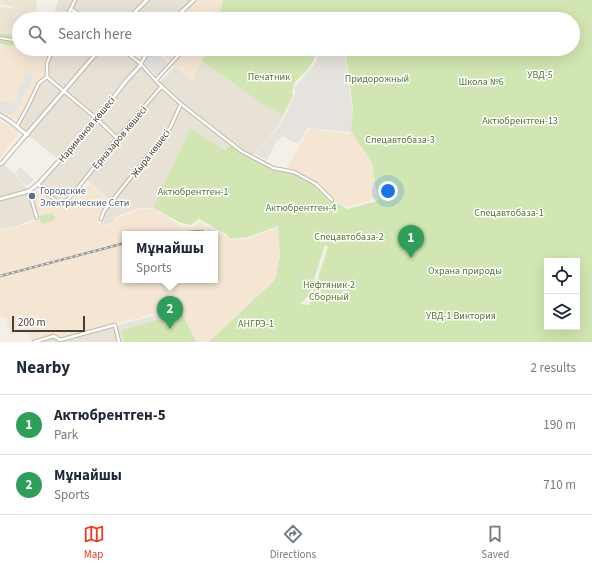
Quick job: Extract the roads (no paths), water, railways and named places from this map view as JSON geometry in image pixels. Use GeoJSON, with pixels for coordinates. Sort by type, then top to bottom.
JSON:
{"type":"FeatureCollection","features":[{"type":"Feature","properties":{"kind":"street"},"geometry":{"type":"LineString","coordinates":[[70,12],[75,0]]}},
{"type":"Feature","properties":{"kind":"street"},"geometry":{"type":"LineString","coordinates":[[135,12],[147,0]]}},
{"type":"Feature","properties":{"kind":"street"},"geometry":{"type":"LineString","coordinates":[[181,12],[194,0]]}},
{"type":"Feature","properties":{"kind":"street"},"geometry":{"type":"LineString","coordinates":[[71,9],[76,12]]}},
{"type":"Feature","properties":{"kind":"street"},"geometry":{"type":"LineString","coordinates":[[0,38],[12,40]]}},
{"type":"Feature","properties":{"kind":"street"},"geometry":{"type":"LineString","coordinates":[[50,56],[47,63],[47,76],[117,138]]}},
{"type":"Feature","properties":{"kind":"street"},"geometry":{"type":"LineString","coordinates":[[1,164],[94,56]]}},
{"type":"Feature","properties":{"kind":"street"},"geometry":{"type":"LineString","coordinates":[[130,56],[181,104],[241,151],[273,168],[294,172],[316,184],[332,200]]}},
{"type":"Feature","properties":{"kind":"street","name":"Нариманов көшесі"},"geometry":{"type":"LineString","coordinates":[[29,191],[38,184],[96,118],[145,56]]}},
{"type":"Feature","properties":{"kind":"street"},"geometry":{"type":"LineString","coordinates":[[156,80],[178,56]]}},
{"type":"Feature","properties":{"kind":"street"},"geometry":{"type":"LineString","coordinates":[[17,126],[39,83],[47,76]]}},
{"type":"Feature","properties":{"kind":"street","name":"Ерназаров көшесі"},"geometry":{"type":"LineString","coordinates":[[38,184],[61,206],[74,193],[117,138],[162,86]]}},
{"type":"Feature","properties":{"kind":"street","name":"Жыра көшесі"},"geometry":{"type":"LineString","coordinates":[[101,219],[104,211],[170,128],[181,104]]}},
{"type":"Feature","properties":{"kind":"street"},"geometry":{"type":"LineString","coordinates":[[0,115],[17,126],[27,135]]}},
{"type":"Feature","properties":{"kind":"street"},"geometry":{"type":"LineString","coordinates":[[0,199],[29,191],[37,218]]}},
{"type":"Feature","properties":{"kind":"street"},"geometry":{"type":"LineString","coordinates":[[34,342],[54,336],[60,341],[115,325],[119,342]]}},
{"type":"Feature","properties":{"kind":"railway"},"geometry":{"type":"LineString","coordinates":[[0,276],[122,244]]}},
{"type":"Feature","properties":{"kind":"place","name":"Городские Электрические Сети"},"geometry":{"type":"Point","coordinates":[32,196]}},
{"type":"Feature","properties":{"kind":"place","name":"Актюбрентген-5"},"geometry":{"type":"Point","coordinates":[411,258]}},
{"type":"Feature","properties":{"kind":"place","name":"Мұнайшы"},"geometry":{"type":"Point","coordinates":[170,329]}},
{"type":"Feature","properties":{"kind":"park label","name":"УВД-5"},"geometry":{"type":"Point","coordinates":[540,74]}},
{"type":"Feature","properties":{"kind":"park label","name":"Печатник"},"geometry":{"type":"Point","coordinates":[269,76]}},
{"type":"Feature","properties":{"kind":"park label","name":"Придорожный"},"geometry":{"type":"Point","coordinates":[377,78]}},
{"type":"Feature","properties":{"kind":"park label","name":"Школа №6"},"geometry":{"type":"Point","coordinates":[481,81]}},
{"type":"Feature","properties":{"kind":"park label","name":"Актюбрентген-13"},"geometry":{"type":"Point","coordinates":[520,120]}},
{"type":"Feature","properties":{"kind":"park label","name":"Спецавтобаза-3"},"geometry":{"type":"Point","coordinates":[400,139]}},
{"type":"Feature","properties":{"kind":"park label","name":"Актюбрентген-1"},"geometry":{"type":"Point","coordinates":[193,191]}},
{"type":"Feature","properties":{"kind":"park label","name":"Актюбрентген-4"},"geometry":{"type":"Point","coordinates":[301,207]}},
{"type":"Feature","properties":{"kind":"park label","name":"Спецавтобаза-1"},"geometry":{"type":"Point","coordinates":[509,212]}},
{"type":"Feature","properties":{"kind":"park label","name":"Спецавтобаза-2"},"geometry":{"type":"Point","coordinates":[349,236]}},
{"type":"Feature","properties":{"kind":"park label","name":"Охрана природы"},"geometry":{"type":"Point","coordinates":[465,270]}},
{"type":"Feature","properties":{"kind":"park label","name":"Нефтяник-2 Сборный"},"geometry":{"type":"Point","coordinates":[329,290]}},
{"type":"Feature","properties":{"kind":"park label","name":"УВД-1 Виктория"},"geometry":{"type":"Point","coordinates":[461,315]}},
{"type":"Feature","properties":{"kind":"park label","name":"АНГРЭ-1"},"geometry":{"type":"Point","coordinates":[256,323]}}]}
